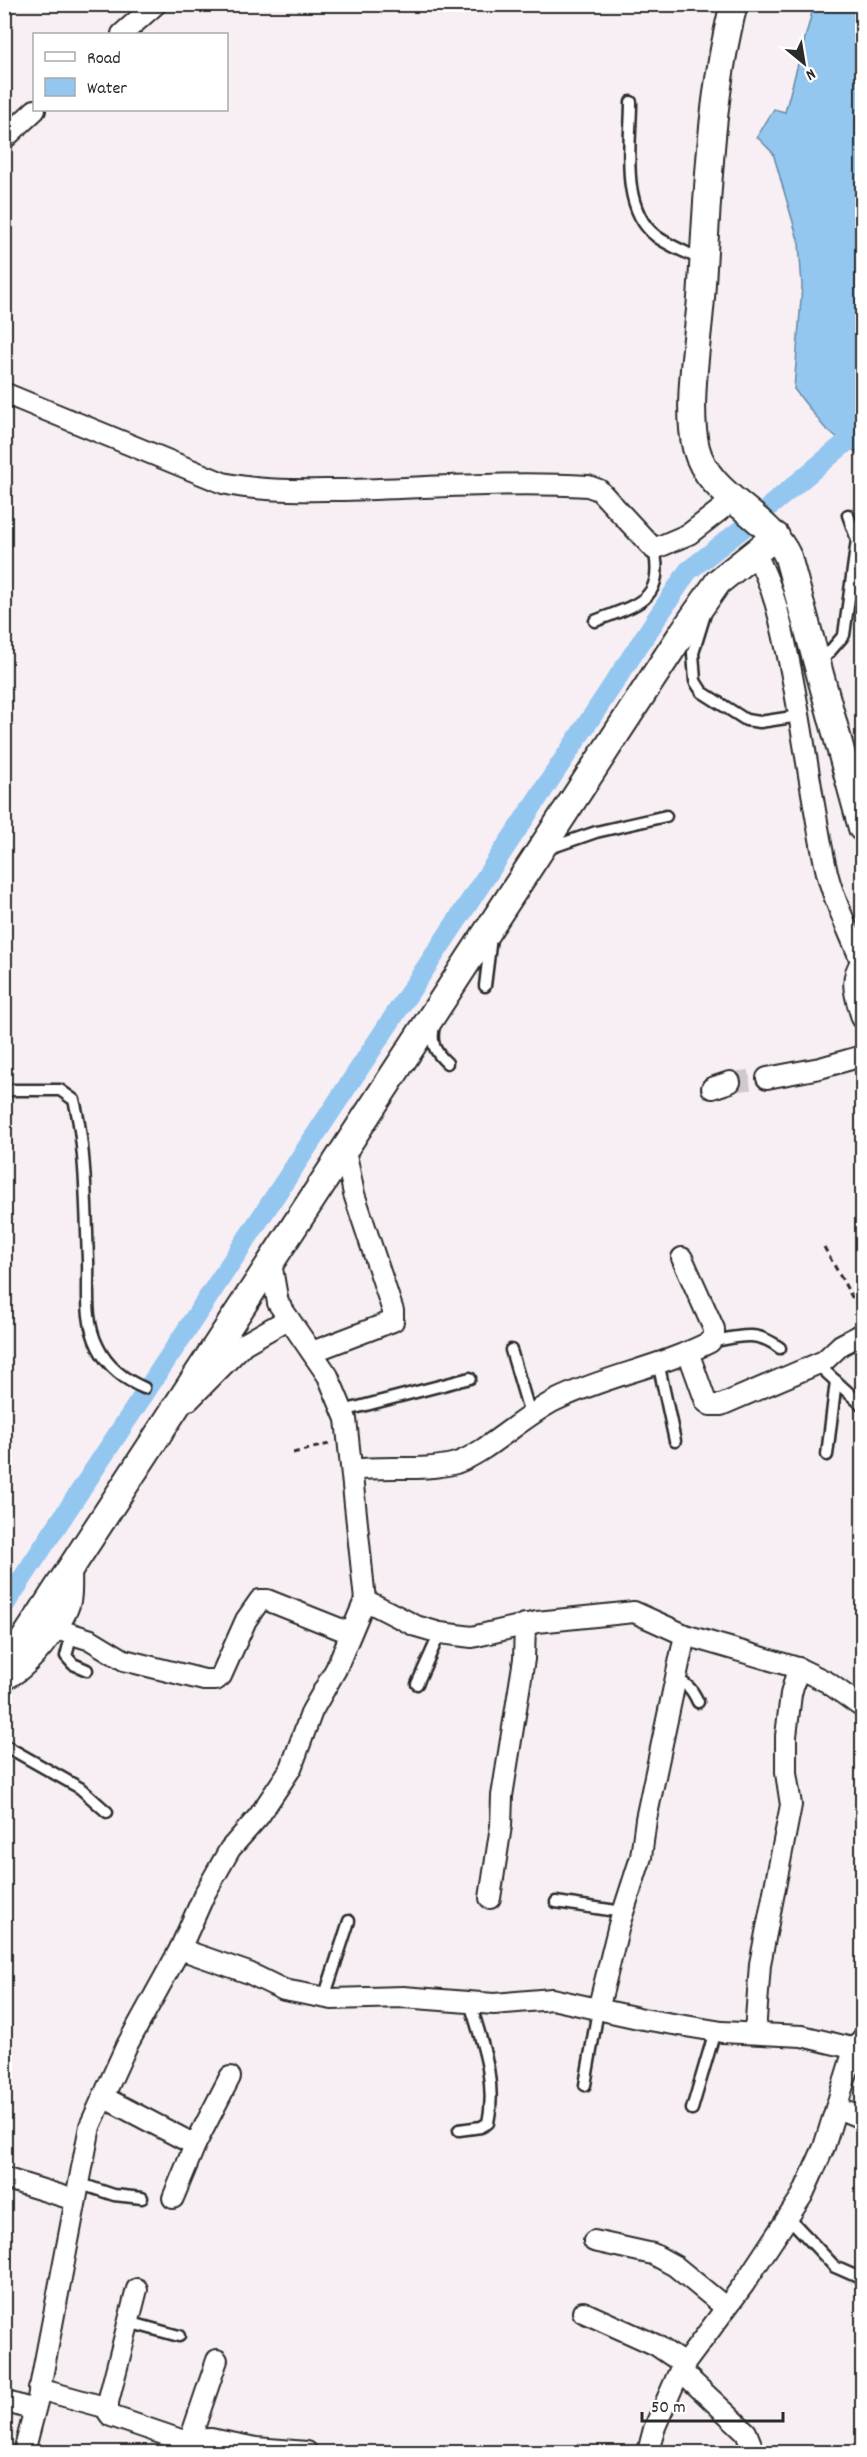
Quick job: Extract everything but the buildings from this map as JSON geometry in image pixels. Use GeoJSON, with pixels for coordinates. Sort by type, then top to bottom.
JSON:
{"type":"FeatureCollection","features":[{"type":"Feature","properties":{"kind":"street"},"geometry":{"type":"LineString","coordinates":[[123,33],[156,4]]}},
{"type":"Feature","properties":{"kind":"street"},"geometry":{"type":"LineString","coordinates":[[734,4],[710,144],[693,400],[696,447],[706,470],[734,500],[776,536],[788,557],[796,594],[819,664],[862,828]]}},
{"type":"Feature","properties":{"kind":"street"},"geometry":{"type":"LineString","coordinates":[[4,139],[34,111]]}},
{"type":"Feature","properties":{"kind":"street"},"geometry":{"type":"LineString","coordinates":[[4,393],[212,479],[238,487],[274,491],[489,485],[588,486],[599,490],[660,547],[689,534],[734,500]]}},
{"type":"Feature","properties":{"kind":"street"},"geometry":{"type":"LineString","coordinates":[[4,1670],[71,1568],[174,1401],[271,1263],[718,582],[776,536]]}},
{"type":"Feature","properties":{"kind":"street"},"geometry":{"type":"LineString","coordinates":[[755,553],[769,579],[779,614],[800,716],[826,867],[844,921],[862,962],[854,972],[854,985],[862,1018]]}},
{"type":"Feature","properties":{"kind":"street"},"geometry":{"type":"LineString","coordinates":[[767,1078],[820,1068],[862,1056]]}},
{"type":"Feature","properties":{"kind":"street"},"geometry":{"type":"LineString","coordinates":[[312,1352],[393,1321],[393,1311],[354,1194],[345,1150]]}},
{"type":"Feature","properties":{"kind":"street"},"geometry":{"type":"LineString","coordinates":[[352,1470],[374,1467],[440,1466],[456,1463],[469,1458],[530,1414],[556,1400],[710,1342],[714,1337],[714,1329],[682,1257]]}},
{"type":"Feature","properties":{"kind":"street"},"geometry":{"type":"LineString","coordinates":[[24,2452],[39,2389],[90,2126],[126,2047],[180,1949],[205,1893],[230,1849],[259,1816],[291,1768],[312,1711],[336,1669],[365,1600],[349,1440],[343,1411],[328,1376],[278,1304],[271,1263]]}},
{"type":"Feature","properties":{"kind":"street"},"geometry":{"type":"LineString","coordinates":[[174,1401],[190,1400],[244,1344],[288,1319]]}},
{"type":"Feature","properties":{"kind":"street"},"geometry":{"type":"LineString","coordinates":[[688,1352],[706,1402],[710,1405],[721,1405],[817,1364],[841,1345],[862,1334]]}},
{"type":"Feature","properties":{"kind":"street"},"geometry":{"type":"LineString","coordinates":[[4,1679],[16,1674],[64,1632],[70,1601],[71,1568]]}},
{"type":"Feature","properties":{"kind":"street"},"geometry":{"type":"LineString","coordinates":[[64,1632],[91,1640],[124,1660],[204,1680],[216,1680],[221,1676],[246,1620],[260,1600],[267,1600],[350,1633]]}},
{"type":"Feature","properties":{"kind":"street"},"geometry":{"type":"LineString","coordinates":[[365,1600],[398,1618],[440,1633],[472,1637],[525,1624],[598,1613],[634,1612],[685,1635],[798,1668],[827,1682],[862,1707]]}},
{"type":"Feature","properties":{"kind":"street"},"geometry":{"type":"LineString","coordinates":[[490,1898],[501,1827],[501,1796],[524,1659],[525,1624]]}},
{"type":"Feature","properties":{"kind":"street"},"geometry":{"type":"LineString","coordinates":[[598,2010],[623,1912],[641,1857],[646,1819],[685,1635]]}},
{"type":"Feature","properties":{"kind":"street"},"geometry":{"type":"LineString","coordinates":[[755,2033],[760,1964],[791,1804],[786,1773],[786,1736],[791,1694],[798,1668]]}},
{"type":"Feature","properties":{"kind":"street"},"geometry":{"type":"LineString","coordinates":[[180,1949],[249,1973],[284,1990],[324,1998],[403,1997],[470,2003],[552,1999],[598,2010],[715,2031],[802,2036],[859,2044],[824,2147],[802,2196],[789,2218],[682,2367],[654,2429],[648,2452]]}},
{"type":"Feature","properties":{"kind":"street"},"geometry":{"type":"LineString","coordinates":[[173,2198],[195,2145],[230,2077]]}},
{"type":"Feature","properties":{"kind":"street"},"geometry":{"type":"LineString","coordinates":[[103,2097],[195,2145]]}},
{"type":"Feature","properties":{"kind":"street"},"geometry":{"type":"LineString","coordinates":[[837,2108],[862,2118]]}},
{"type":"Feature","properties":{"kind":"street"},"geometry":{"type":"LineString","coordinates":[[4,2178],[77,2191]]}},
{"type":"Feature","properties":{"kind":"street"},"geometry":{"type":"LineString","coordinates":[[594,2241],[653,2254],[675,2265],[725,2307]]}},
{"type":"Feature","properties":{"kind":"street"},"geometry":{"type":"LineString","coordinates":[[137,2289],[108,2408],[111,2416],[150,2431],[190,2440],[211,2439],[276,2451],[307,2452]]}},
{"type":"Feature","properties":{"kind":"street"},"geometry":{"type":"LineString","coordinates":[[583,2312],[656,2344],[746,2432],[754,2452]]}},
{"type":"Feature","properties":{"kind":"street"},"geometry":{"type":"LineString","coordinates":[[190,2440],[217,2360]]}},
{"type":"Feature","properties":{"kind":"street"},"geometry":{"type":"LineString","coordinates":[[39,2389],[108,2408]]}},
{"type":"Feature","properties":{"kind":"street"},"geometry":{"type":"LineString","coordinates":[[4,2401],[34,2410]]}},
{"type":"Feature","properties":{"kind":"lane"},"geometry":{"type":"LineString","coordinates":[[631,102],[631,177],[634,206],[655,235],[702,261]]}},
{"type":"Feature","properties":{"kind":"lane"},"geometry":{"type":"LineString","coordinates":[[819,664],[844,635],[857,540],[848,514]]}},
{"type":"Feature","properties":{"kind":"lane"},"geometry":{"type":"LineString","coordinates":[[595,621],[645,600],[654,589],[658,575],[660,547]]}},
{"type":"Feature","properties":{"kind":"lane"},"geometry":{"type":"LineString","coordinates":[[712,591],[693,653],[695,681],[702,692],[746,720],[760,722],[800,716]]}},
{"type":"Feature","properties":{"kind":"lane"},"geometry":{"type":"LineString","coordinates":[[541,851],[596,832],[666,816]]}},
{"type":"Feature","properties":{"kind":"lane"},"geometry":{"type":"LineString","coordinates":[[485,986],[491,928]]}},
{"type":"Feature","properties":{"kind":"lane"},"geometry":{"type":"LineString","coordinates":[[437,1011],[432,1037],[436,1053],[447,1063]]}},
{"type":"Feature","properties":{"kind":"lane"},"geometry":{"type":"LineString","coordinates":[[4,1090],[60,1090],[74,1100],[85,1199],[89,1320],[98,1347],[114,1368],[126,1381],[144,1388]]}},
{"type":"Feature","properties":{"kind":"lane"},"geometry":{"type":"LineString","coordinates":[[710,1342],[745,1335],[768,1338],[780,1348]]}},
{"type":"Feature","properties":{"kind":"lane"},"geometry":{"type":"LineString","coordinates":[[511,1350],[530,1414]]}},
{"type":"Feature","properties":{"kind":"lane"},"geometry":{"type":"LineString","coordinates":[[658,1362],[675,1441]]}},
{"type":"Feature","properties":{"kind":"lane"},"geometry":{"type":"LineString","coordinates":[[817,1364],[862,1405]]}},
{"type":"Feature","properties":{"kind":"lane"},"geometry":{"type":"LineString","coordinates":[[343,1411],[470,1378]]}},
{"type":"Feature","properties":{"kind":"lane"},"geometry":{"type":"LineString","coordinates":[[827,1455],[836,1381]]}},
{"type":"Feature","properties":{"kind":"lane"},"geometry":{"type":"LineString","coordinates":[[64,1632],[66,1656],[73,1664],[87,1670]]}},
{"type":"Feature","properties":{"kind":"lane"},"geometry":{"type":"LineString","coordinates":[[417,1684],[440,1633]]}},
{"type":"Feature","properties":{"kind":"lane"},"geometry":{"type":"LineString","coordinates":[[674,1679],[685,1683],[693,1690],[698,1702]]}},
{"type":"Feature","properties":{"kind":"lane"},"geometry":{"type":"LineString","coordinates":[[4,1745],[80,1788],[107,1812]]}},
{"type":"Feature","properties":{"kind":"lane"},"geometry":{"type":"LineString","coordinates":[[556,1902],[623,1912]]}},
{"type":"Feature","properties":{"kind":"lane"},"geometry":{"type":"LineString","coordinates":[[324,1998],[349,1921]]}},
{"type":"Feature","properties":{"kind":"lane"},"geometry":{"type":"LineString","coordinates":[[459,2130],[481,2127],[488,2123],[490,2115],[491,2089],[487,2061],[470,2003]]}},
{"type":"Feature","properties":{"kind":"lane"},"geometry":{"type":"LineString","coordinates":[[585,2085],[598,2010]]}},
{"type":"Feature","properties":{"kind":"lane"},"geometry":{"type":"LineString","coordinates":[[692,2109],[715,2031]]}},
{"type":"Feature","properties":{"kind":"lane"},"geometry":{"type":"LineString","coordinates":[[77,2191],[142,2198]]}},
{"type":"Feature","properties":{"kind":"lane"},"geometry":{"type":"LineString","coordinates":[[789,2218],[836,2267],[860,2278]]}},
{"type":"Feature","properties":{"kind":"lane"},"geometry":{"type":"LineString","coordinates":[[128,2322],[179,2336]]}},
{"type":"Feature","properties":{"kind":"path"},"geometry":{"type":"LineString","coordinates":[[824,1247],[862,1317]]}},
{"type":"Feature","properties":{"kind":"path"},"geometry":{"type":"LineString","coordinates":[[293,1453],[349,1440]]}},
{"type":"Feature","properties":{"kind":"water"},"geometry":{"type":"Polygon","coordinates":[[[814,5],[862,5],[862,457],[824,427],[794,389],[802,286],[799,243],[773,153],[757,137],[774,109],[785,112],[814,5]]]}},
{"type":"Feature","properties":{"kind":"waterway"},"geometry":{"type":"LineString","coordinates":[[770,506],[862,429]]}},
{"type":"Feature","properties":{"kind":"waterway"},"geometry":{"type":"LineString","coordinates":[[4,1606],[688,571],[743,528]]}},
{"type":"Feature","properties":{"kind":"tunnel"},"geometry":{"type":"LineString","coordinates":[[730,1082],[767,1078]]}}]}
